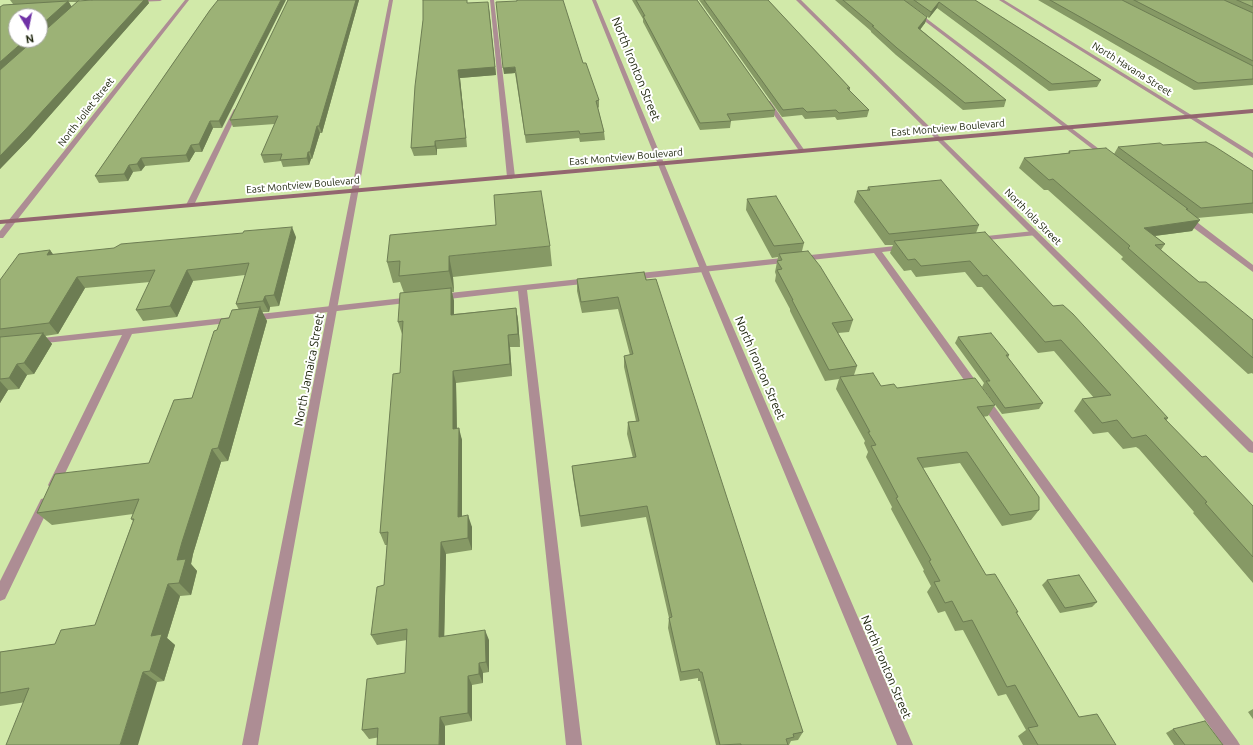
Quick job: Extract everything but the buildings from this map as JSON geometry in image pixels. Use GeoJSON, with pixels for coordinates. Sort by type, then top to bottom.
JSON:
{"type":"FeatureCollection","features":[{"type":"Feature","properties":{"kind":"main road","name":"East Montview Boulevard"},"geometry":{"type":"LineString","coordinates":[[0,222],[1253,111]]}},
{"type":"Feature","properties":{"kind":"street"},"geometry":{"type":"LineString","coordinates":[[128,2],[160,0]]}},
{"type":"Feature","properties":{"kind":"street","name":"North Joliet Street"},"geometry":{"type":"LineString","coordinates":[[0,236],[187,0]]}},
{"type":"Feature","properties":{"kind":"street","name":"North Jamaica Street"},"geometry":{"type":"LineString","coordinates":[[250,745],[334,309],[391,0]]}},
{"type":"Feature","properties":{"kind":"street"},"geometry":{"type":"LineString","coordinates":[[492,0],[511,176]]}},
{"type":"Feature","properties":{"kind":"street","name":"North Ironton Street"},"geometry":{"type":"LineString","coordinates":[[594,0],[704,269],[905,745]]}},
{"type":"Feature","properties":{"kind":"street","name":"North Iola Street"},"geometry":{"type":"LineString","coordinates":[[798,0],[1253,449]]}},
{"type":"Feature","properties":{"kind":"street"},"geometry":{"type":"LineString","coordinates":[[899,0],[1110,160]]}},
{"type":"Feature","properties":{"kind":"street","name":"North Havana Street"},"geometry":{"type":"LineString","coordinates":[[1001,0],[1253,156]]}},
{"type":"Feature","properties":{"kind":"street"},"geometry":{"type":"LineString","coordinates":[[762,94],[802,151]]}},
{"type":"Feature","properties":{"kind":"street"},"geometry":{"type":"LineString","coordinates":[[190,205],[238,106]]}},
{"type":"Feature","properties":{"kind":"street"},"geometry":{"type":"LineString","coordinates":[[1178,212],[1253,269]]}},
{"type":"Feature","properties":{"kind":"street"},"geometry":{"type":"LineString","coordinates":[[971,240],[1034,233]]}},
{"type":"Feature","properties":{"kind":"street"},"geometry":{"type":"LineString","coordinates":[[624,278],[916,246]]}},
{"type":"Feature","properties":{"kind":"street"},"geometry":{"type":"LineString","coordinates":[[876,250],[1232,745]]}},
{"type":"Feature","properties":{"kind":"street"},"geometry":{"type":"LineString","coordinates":[[30,342],[602,280]]}},
{"type":"Feature","properties":{"kind":"street"},"geometry":{"type":"LineString","coordinates":[[522,288],[574,745]]}},
{"type":"Feature","properties":{"kind":"street"},"geometry":{"type":"LineString","coordinates":[[0,595],[129,331]]}}]}
